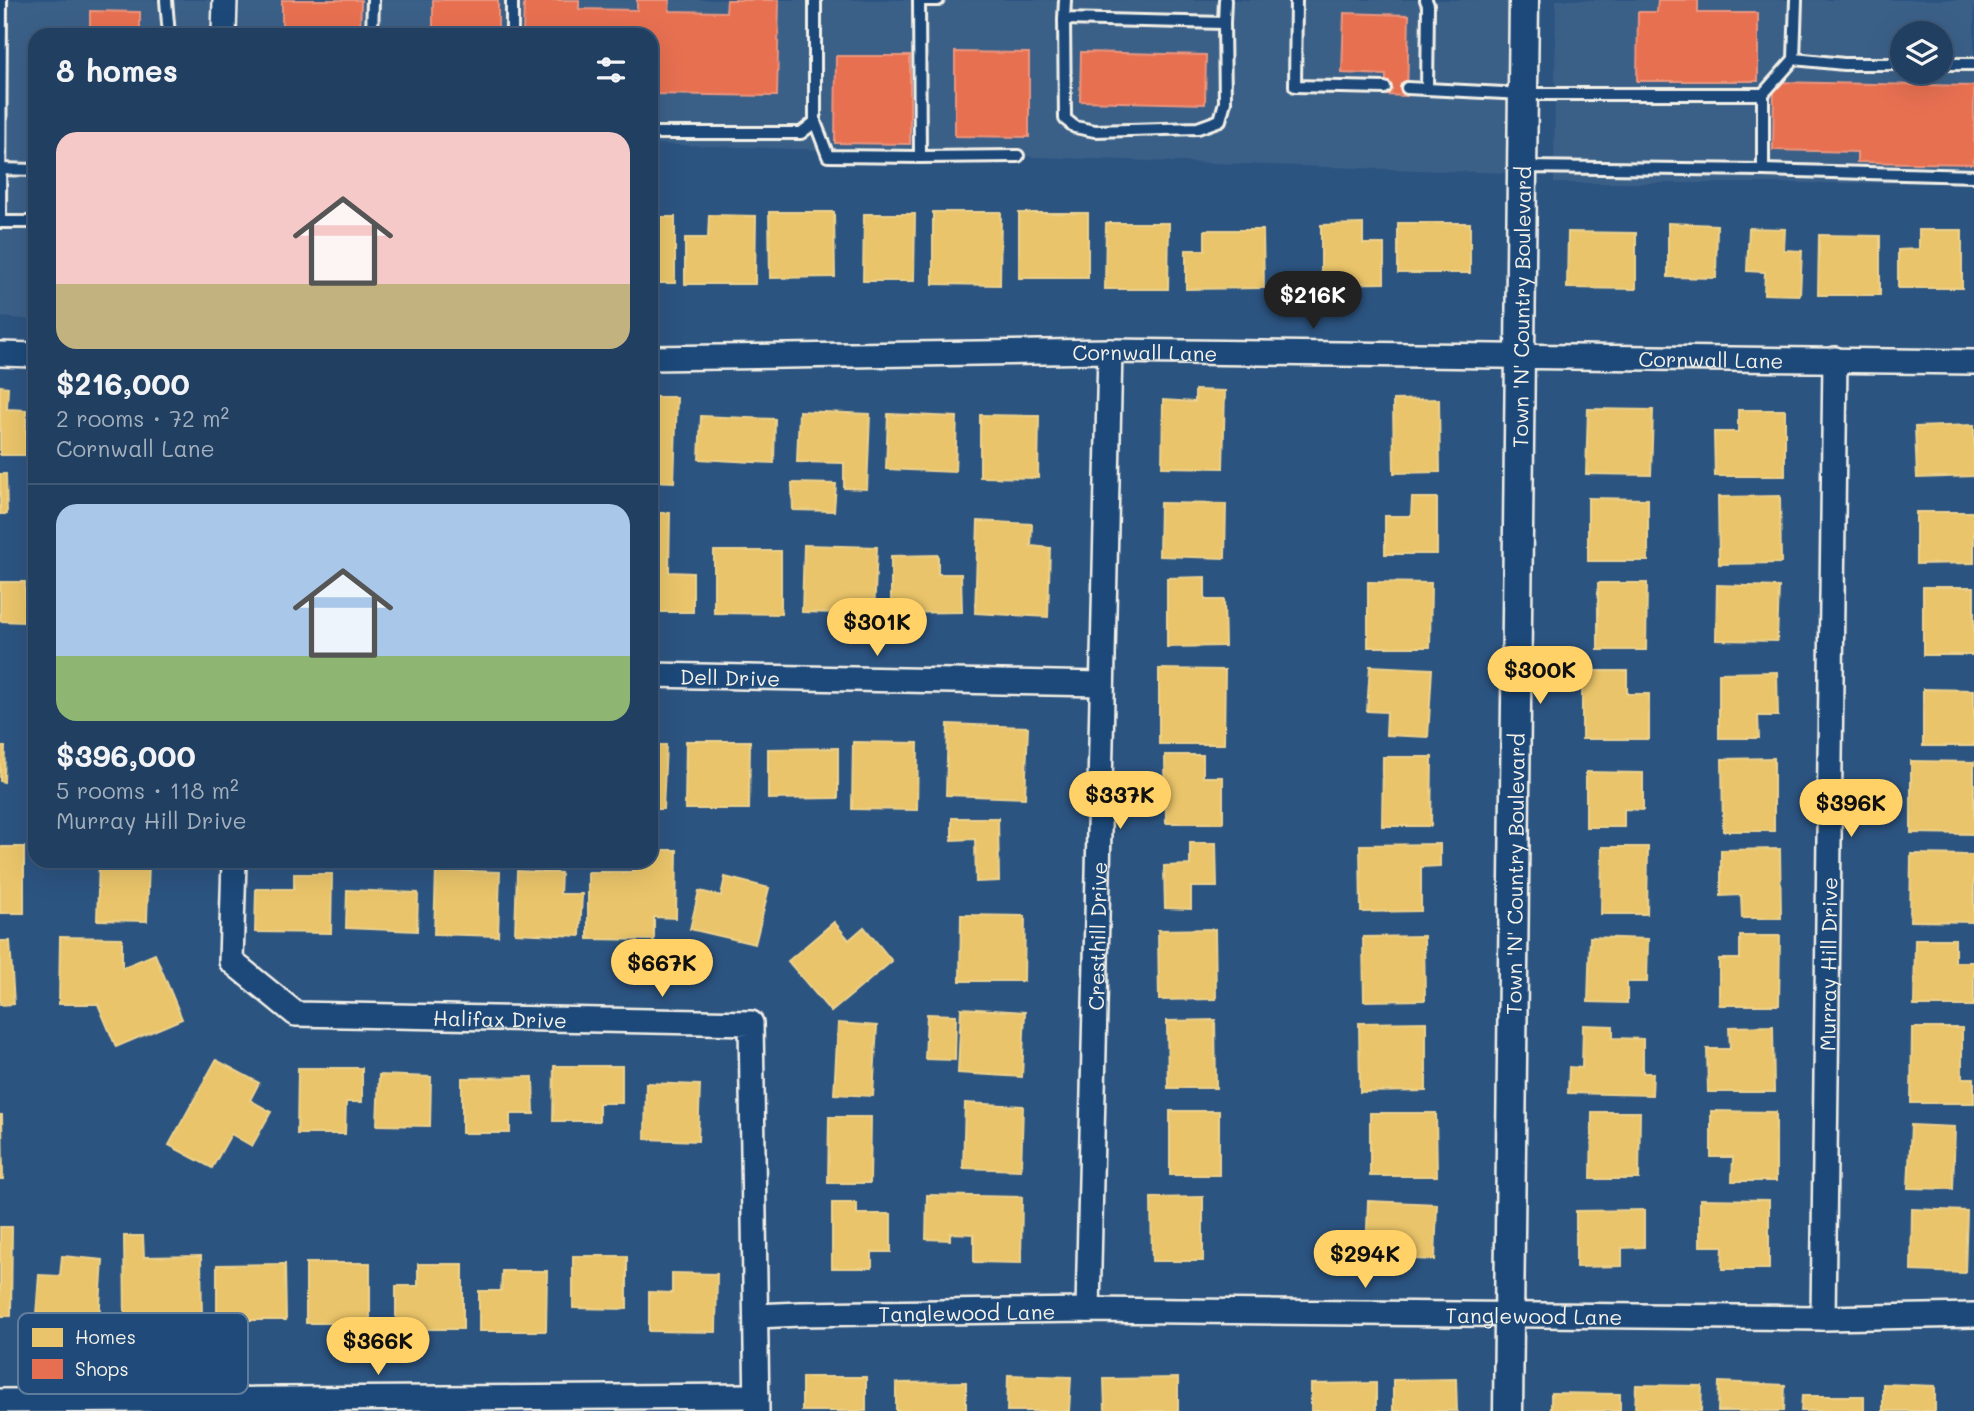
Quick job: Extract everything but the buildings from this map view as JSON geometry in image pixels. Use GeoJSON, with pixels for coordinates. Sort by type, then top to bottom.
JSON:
{"type":"FeatureCollection","features":[{"type":"Feature","properties":{"kind":"street"},"geometry":{"type":"LineString","coordinates":[[224,28],[225,0]]}},
{"type":"Feature","properties":{"kind":"street","name":"Town 'N' Country Boulevard"},"geometry":{"type":"LineString","coordinates":[[1508,1411],[1524,0]]}},
{"type":"Feature","properties":{"kind":"street","name":"Cornwall Lane"},"geometry":{"type":"LineString","coordinates":[[658,358],[1110,351],[1974,362]]}},
{"type":"Feature","properties":{"kind":"street","name":"Cresthill Drive"},"geometry":{"type":"LineString","coordinates":[[1088,1310],[1110,351]]}},
{"type":"Feature","properties":{"kind":"street"},"geometry":{"type":"LineString","coordinates":[[0,354],[28,355]]}},
{"type":"Feature","properties":{"kind":"street","name":"Murray Hill Drive"},"geometry":{"type":"LineString","coordinates":[[1823,1318],[1835,359]]}},
{"type":"Feature","properties":{"kind":"street","name":"Dell Drive"},"geometry":{"type":"LineString","coordinates":[[658,675],[1102,684]]}},
{"type":"Feature","properties":{"kind":"street","name":"Halifax Drive"},"geometry":{"type":"LineString","coordinates":[[234,868],[231,961],[296,1014],[751,1023],[757,1404]]}},
{"type":"Feature","properties":{"kind":"street","name":"Tanglewood Lane"},"geometry":{"type":"LineString","coordinates":[[757,1317],[1088,1310],[1823,1318],[1974,1315]]}},
{"type":"Feature","properties":{"kind":"street"},"geometry":{"type":"LineString","coordinates":[[0,1401],[757,1404]]}},
{"type":"Feature","properties":{"kind":"lane"},"geometry":{"type":"LineString","coordinates":[[1,0],[0,222],[28,222]]}},
{"type":"Feature","properties":{"kind":"lane"},"geometry":{"type":"LineString","coordinates":[[166,0],[168,28]]}},
{"type":"Feature","properties":{"kind":"lane"},"geometry":{"type":"LineString","coordinates":[[372,28],[373,0]]}},
{"type":"Feature","properties":{"kind":"lane"},"geometry":{"type":"LineString","coordinates":[[512,0],[512,28]]}},
{"type":"Feature","properties":{"kind":"lane"},"geometry":{"type":"LineString","coordinates":[[815,0],[815,121],[828,156],[1018,156]]}},
{"type":"Feature","properties":{"kind":"lane"},"geometry":{"type":"LineString","coordinates":[[920,157],[919,0],[938,0]]}},
{"type":"Feature","properties":{"kind":"lane"},"geometry":{"type":"LineString","coordinates":[[1065,0],[1065,119],[1074,127],[1095,131],[1198,128],[1220,120],[1225,102],[1225,0]]}},
{"type":"Feature","properties":{"kind":"lane"},"geometry":{"type":"LineString","coordinates":[[1296,0],[1295,86],[1385,88]]}},
{"type":"Feature","properties":{"kind":"lane"},"geometry":{"type":"LineString","coordinates":[[1426,0],[1427,89]]}},
{"type":"Feature","properties":{"kind":"lane"},"geometry":{"type":"LineString","coordinates":[[1763,170],[1763,94],[1794,59],[1796,0]]}},
{"type":"Feature","properties":{"kind":"lane"},"geometry":{"type":"LineString","coordinates":[[1064,19],[1224,23]]}},
{"type":"Feature","properties":{"kind":"lane"},"geometry":{"type":"LineString","coordinates":[[1794,59],[1844,64],[1890,64]]}},
{"type":"Feature","properties":{"kind":"lane"},"geometry":{"type":"LineString","coordinates":[[1953,64],[1974,64]]}},
{"type":"Feature","properties":{"kind":"lane"},"geometry":{"type":"LineString","coordinates":[[1407,88],[1523,94],[1763,94]]}},
{"type":"Feature","properties":{"kind":"lane"},"geometry":{"type":"LineString","coordinates":[[658,133],[801,134],[815,121]]}},
{"type":"Feature","properties":{"kind":"lane"},"geometry":{"type":"LineString","coordinates":[[1522,167],[1974,176]]}},
{"type":"Feature","properties":{"kind":"lane"},"geometry":{"type":"LineString","coordinates":[[0,169],[28,170]]}},
{"type":"Feature","properties":{"kind":"shaded area"},"geometry":{"type":"Polygon","coordinates":[[[0,0],[210,0],[210,28],[28,28],[28,319],[0,317],[0,0]]]}},
{"type":"Feature","properties":{"kind":"shaded area"},"geometry":{"type":"Polygon","coordinates":[[[240,0],[1509,0],[1507,173],[658,144],[658,28],[239,28],[240,0]]]}},
{"type":"Feature","properties":{"kind":"shaded area"},"geometry":{"type":"Polygon","coordinates":[[[1556,0],[1974,0],[1974,183],[1554,183],[1556,0]]]}}]}
